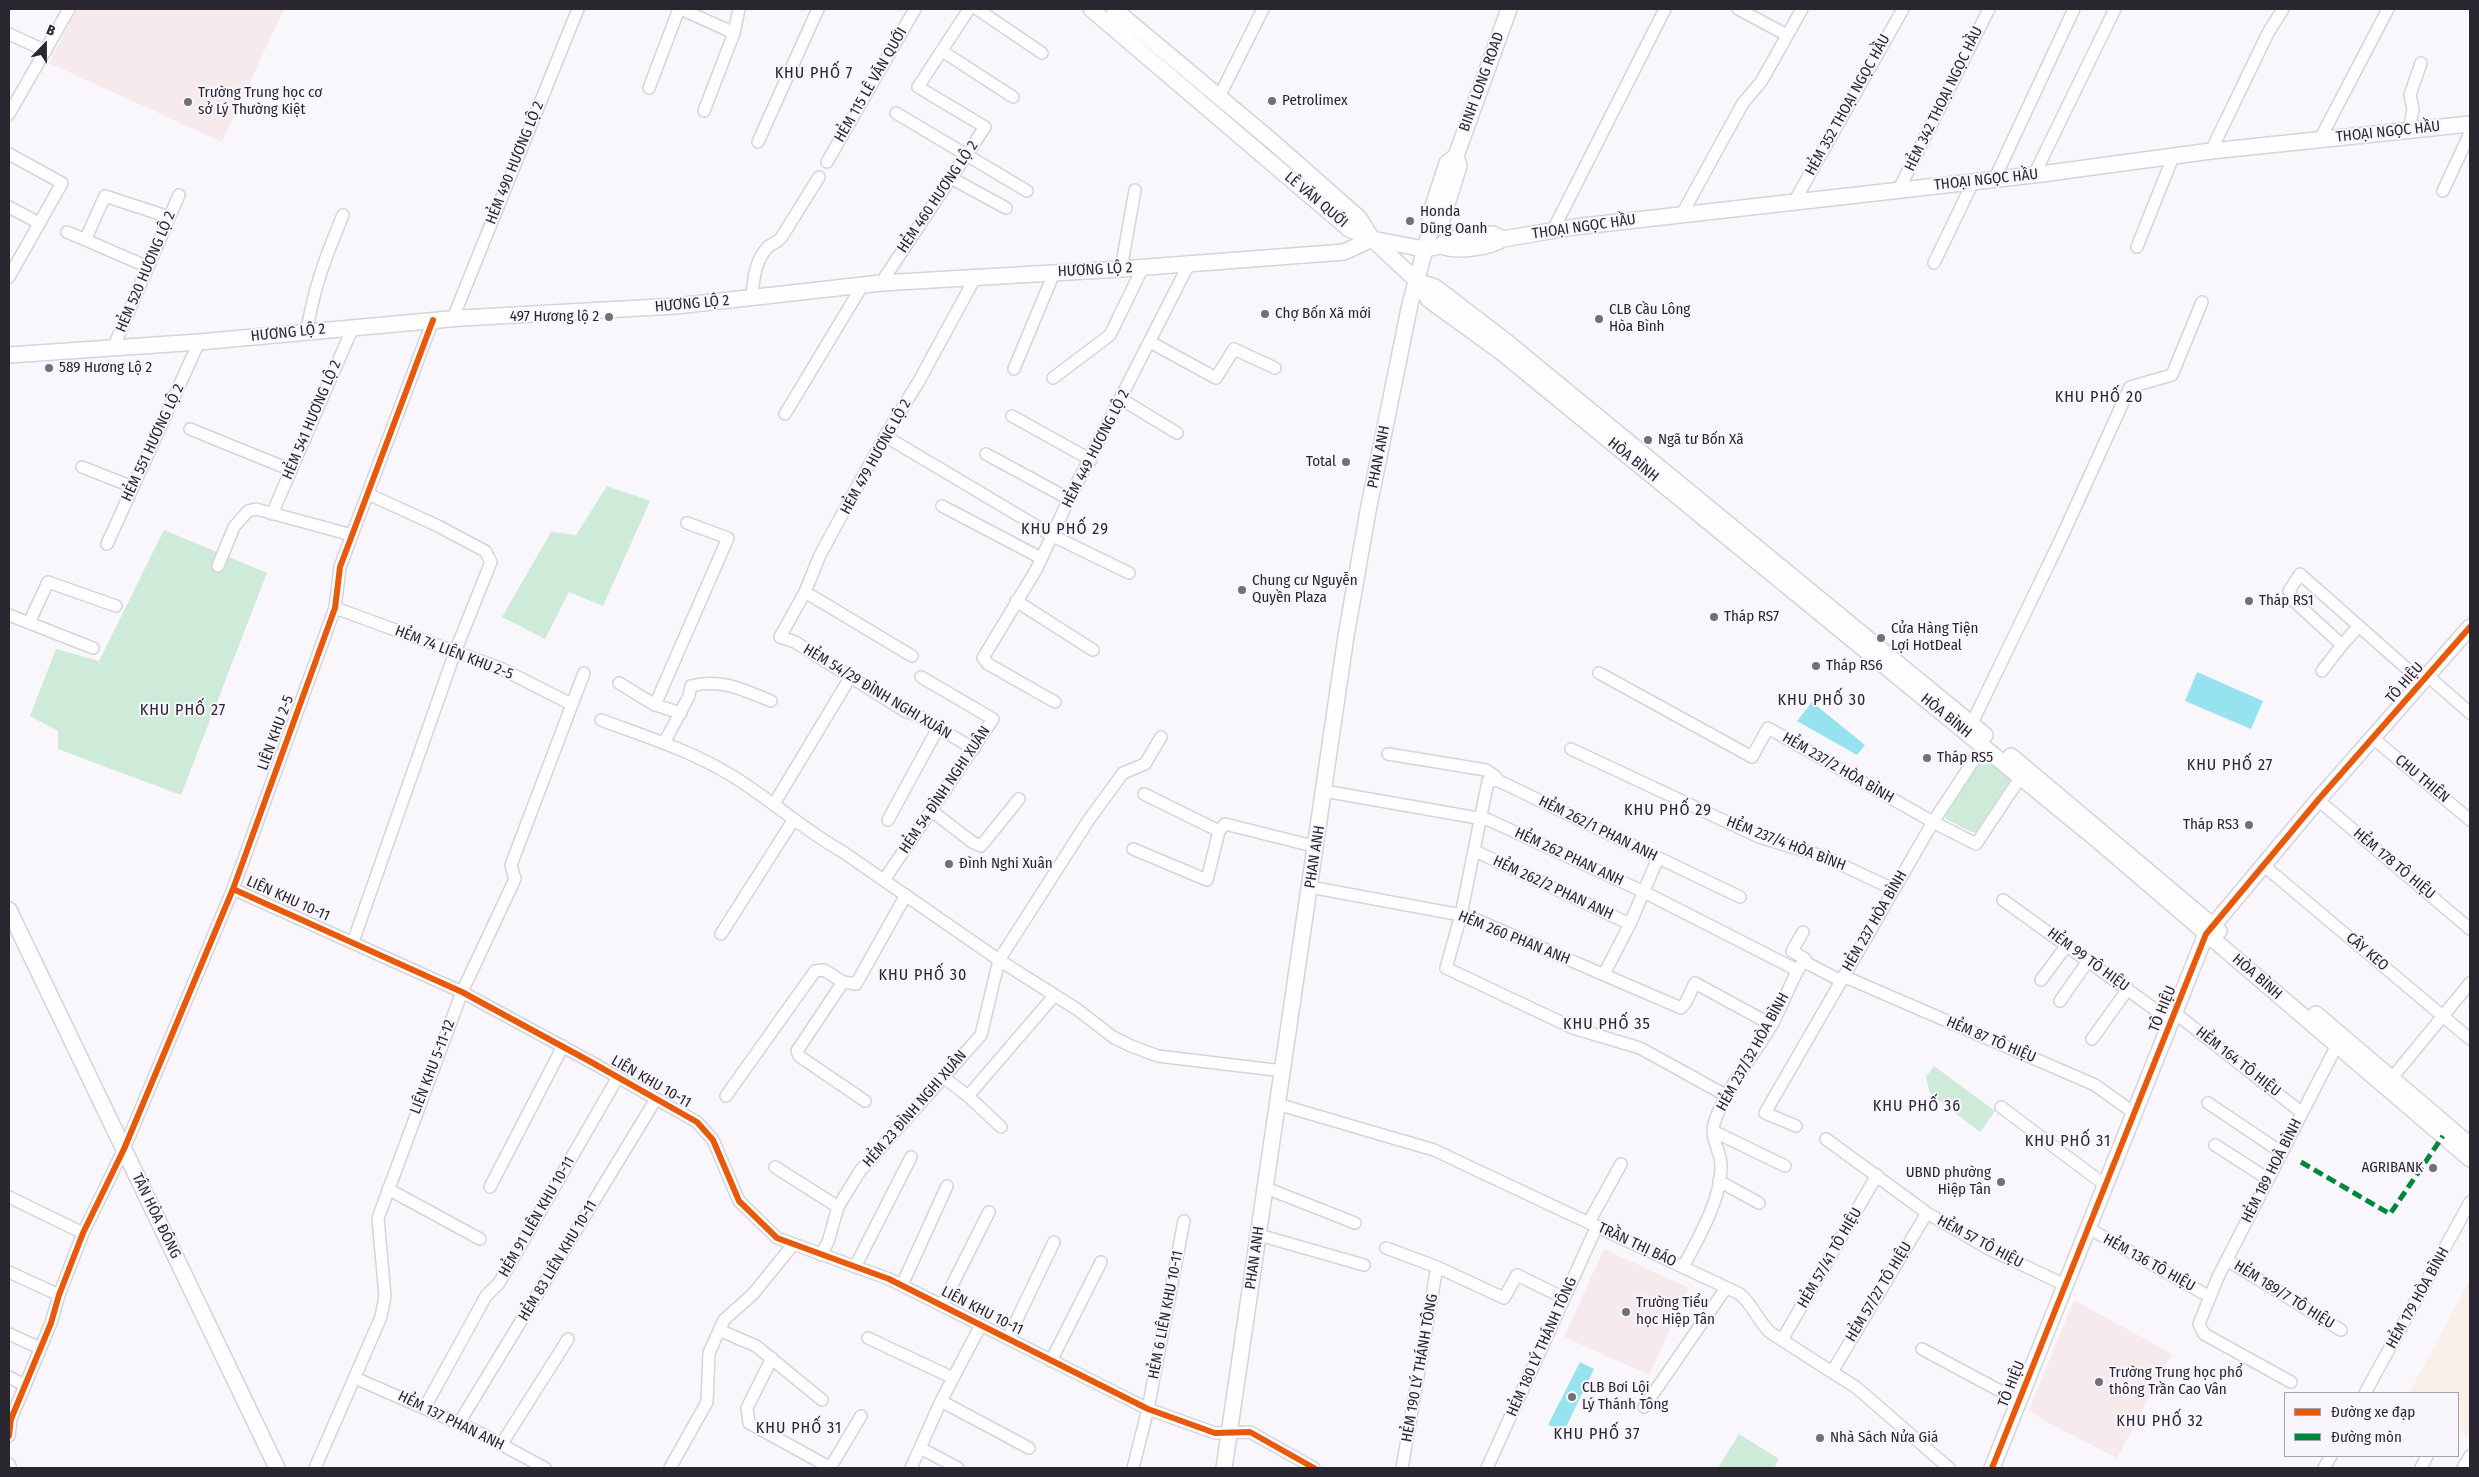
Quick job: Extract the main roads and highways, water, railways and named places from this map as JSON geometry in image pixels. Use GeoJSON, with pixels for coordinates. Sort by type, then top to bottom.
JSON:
{"type":"FeatureCollection","features":[{"type":"Feature","properties":{"kind":"main road","name":"LÊ VĂN QUỚI"},"geometry":{"type":"LineString","coordinates":[[1114,9],[1359,218],[1372,239]]}},
{"type":"Feature","properties":{"kind":"main road","name":"BINH LONG ROAD"},"geometry":{"type":"LineString","coordinates":[[1424,249],[1430,231],[1430,215],[1447,163],[1456,156],[1509,9]]}},
{"type":"Feature","properties":{"kind":"main road","name":"LÊ VĂN QUỚI"},"geometry":{"type":"LineString","coordinates":[[1097,10],[1349,229],[1372,239]]}},
{"type":"Feature","properties":{"kind":"main road","name":"THOẠI NGỌC HẦU"},"geometry":{"type":"LineString","coordinates":[[1372,239],[1424,249],[1441,246],[1449,249],[1495,244],[1503,239],[1553,230],[1682,214],[1994,180],[2211,151],[2470,124]]}},
{"type":"Feature","properties":{"kind":"main road","name":"HƯƠNG LỘ 2"},"geometry":{"type":"LineString","coordinates":[[9,355],[199,342],[452,318],[676,306],[881,283],[1121,269],[1344,252],[1372,239]]}},
{"type":"Feature","properties":{"kind":"main road","name":"HÒA BÌNH"},"geometry":{"type":"LineString","coordinates":[[1372,239],[1417,281],[1429,300],[1501,352],[1972,723],[2023,772],[2389,1083],[2470,1159]]}},
{"type":"Feature","properties":{"kind":"main road","name":"PHAN ANH"},"geometry":{"type":"LineString","coordinates":[[1224,1468],[1231,1431],[1346,636],[1410,304],[1424,249]]}},
{"type":"Feature","properties":{"kind":"main road","name":"HÒA BÌNH"},"geometry":{"type":"LineString","coordinates":[[1740,540],[1983,746],[2023,772]]}},
{"type":"Feature","properties":{"kind":"main road","name":"TÔ HIỆU"},"geometry":{"type":"LineString","coordinates":[[1992,1468],[2134,1113],[2210,930],[2318,800],[2470,627]]}},
{"type":"Feature","properties":{"kind":"main road","name":"TÂN HÒA ĐÔNG"},"geometry":{"type":"LineString","coordinates":[[9,910],[277,1468]]}},
{"type":"Feature","properties":{"kind":"main road","name":"HÒA BÌNH"},"geometry":{"type":"LineString","coordinates":[[2210,930],[2337,1045],[2470,1145]]}},
{"type":"Feature","properties":{"kind":"water"},"geometry":{"type":"Polygon","coordinates":[[[2197,672],[2263,701],[2251,729],[2185,701],[2197,672]]]}},
{"type":"Feature","properties":{"kind":"water"},"geometry":{"type":"Polygon","coordinates":[[[1812,702],[1865,745],[1857,755],[1797,721],[1812,702]]]}},
{"type":"Feature","properties":{"kind":"water","name":"CLB Bơi Lội Lý Thánh Tông"},"geometry":{"type":"Polygon","coordinates":[[[1580,1362],[1594,1369],[1564,1431],[1548,1425],[1580,1362]]]}},
{"type":"Feature","properties":{"kind":"place","name":"Petrolimex"},"geometry":{"type":"Point","coordinates":[1272,101]}},
{"type":"Feature","properties":{"kind":"place","name":"Trường Trung học cơ sở Lý Thường Kiệt"},"geometry":{"type":"Point","coordinates":[188,102]}},
{"type":"Feature","properties":{"kind":"place","name":"Honda Dũng Oanh"},"geometry":{"type":"Point","coordinates":[1410,221]}},
{"type":"Feature","properties":{"kind":"place","name":"Chợ Bốn Xã mới"},"geometry":{"type":"Point","coordinates":[1265,314]}},
{"type":"Feature","properties":{"kind":"place","name":"497 Hương lộ 2"},"geometry":{"type":"Point","coordinates":[609,317]}},
{"type":"Feature","properties":{"kind":"place","name":"CLB Cầu Lông Hòa Bình"},"geometry":{"type":"Point","coordinates":[1599,319]}},
{"type":"Feature","properties":{"kind":"place","name":"589 Hương Lộ 2"},"geometry":{"type":"Point","coordinates":[49,368]}},
{"type":"Feature","properties":{"kind":"place","name":"Ngã tư Bốn Xã"},"geometry":{"type":"Point","coordinates":[1648,440]}},
{"type":"Feature","properties":{"kind":"place","name":"Total"},"geometry":{"type":"Point","coordinates":[1346,462]}},
{"type":"Feature","properties":{"kind":"place","name":"Chung cư Nguyễn Quyền Plaza"},"geometry":{"type":"Point","coordinates":[1242,590]}},
{"type":"Feature","properties":{"kind":"place","name":"Tháp RS1"},"geometry":{"type":"Point","coordinates":[2249,601]}},
{"type":"Feature","properties":{"kind":"place","name":"Tháp RS7"},"geometry":{"type":"Point","coordinates":[1714,617]}},
{"type":"Feature","properties":{"kind":"place","name":"Cửa Hàng Tiện Lợi HotDeal"},"geometry":{"type":"Point","coordinates":[1881,638]}},
{"type":"Feature","properties":{"kind":"place","name":"Tháp RS6"},"geometry":{"type":"Point","coordinates":[1816,666]}},
{"type":"Feature","properties":{"kind":"place","name":"Tháp RS5"},"geometry":{"type":"Point","coordinates":[1927,758]}},
{"type":"Feature","properties":{"kind":"place","name":"Tháp RS3"},"geometry":{"type":"Point","coordinates":[2249,825]}},
{"type":"Feature","properties":{"kind":"place","name":"Đình Nghi Xuân"},"geometry":{"type":"Point","coordinates":[949,864]}},
{"type":"Feature","properties":{"kind":"place","name":"AGRIBANK"},"geometry":{"type":"Point","coordinates":[2433,1168]}},
{"type":"Feature","properties":{"kind":"place","name":"UBND phường Hiệp Tân"},"geometry":{"type":"Point","coordinates":[2001,1182]}},
{"type":"Feature","properties":{"kind":"place","name":"Trường Tiểu học Hiệp Tân"},"geometry":{"type":"Point","coordinates":[1626,1312]}},
{"type":"Feature","properties":{"kind":"place","name":"Trường Trung học phổ thông Trần Cao Vân"},"geometry":{"type":"Point","coordinates":[2099,1382]}},
{"type":"Feature","properties":{"kind":"place","name":"CLB Bơi Lội Lý Thánh Tông"},"geometry":{"type":"Point","coordinates":[1572,1397]}},
{"type":"Feature","properties":{"kind":"place","name":"Nhà Sách Nửa Giá"},"geometry":{"type":"Point","coordinates":[1820,1438]}},
{"type":"Feature","properties":{"kind":"district","name":"KHU PHỐ 7"},"geometry":{"type":"Point","coordinates":[814,74]}},
{"type":"Feature","properties":{"kind":"district","name":"KHU PHỐ 20"},"geometry":{"type":"Point","coordinates":[2099,398]}},
{"type":"Feature","properties":{"kind":"district","name":"KHU PHỐ 29"},"geometry":{"type":"Point","coordinates":[1065,530]}},
{"type":"Feature","properties":{"kind":"district","name":"KHU PHỐ 30"},"geometry":{"type":"Point","coordinates":[1822,701]}},
{"type":"Feature","properties":{"kind":"district","name":"KHU PHỐ 27"},"geometry":{"type":"Point","coordinates":[183,711]}},
{"type":"Feature","properties":{"kind":"district","name":"KHU PHỐ 27"},"geometry":{"type":"Point","coordinates":[2230,766]}},
{"type":"Feature","properties":{"kind":"district","name":"KHU PHỐ 29"},"geometry":{"type":"Point","coordinates":[1668,811]}},
{"type":"Feature","properties":{"kind":"district","name":"KHU PHỐ 30"},"geometry":{"type":"Point","coordinates":[923,976]}},
{"type":"Feature","properties":{"kind":"district","name":"KHU PHỐ 35"},"geometry":{"type":"Point","coordinates":[1607,1025]}},
{"type":"Feature","properties":{"kind":"district","name":"KHU PHỐ 36"},"geometry":{"type":"Point","coordinates":[1917,1107]}},
{"type":"Feature","properties":{"kind":"district","name":"KHU PHỐ 31"},"geometry":{"type":"Point","coordinates":[2068,1142]}},
{"type":"Feature","properties":{"kind":"district","name":"KHU PHỐ 32"},"geometry":{"type":"Point","coordinates":[2160,1422]}},
{"type":"Feature","properties":{"kind":"district","name":"KHU PHỐ 31"},"geometry":{"type":"Point","coordinates":[799,1429]}},
{"type":"Feature","properties":{"kind":"district","name":"KHU PHỐ 37"},"geometry":{"type":"Point","coordinates":[1597,1435]}}]}
